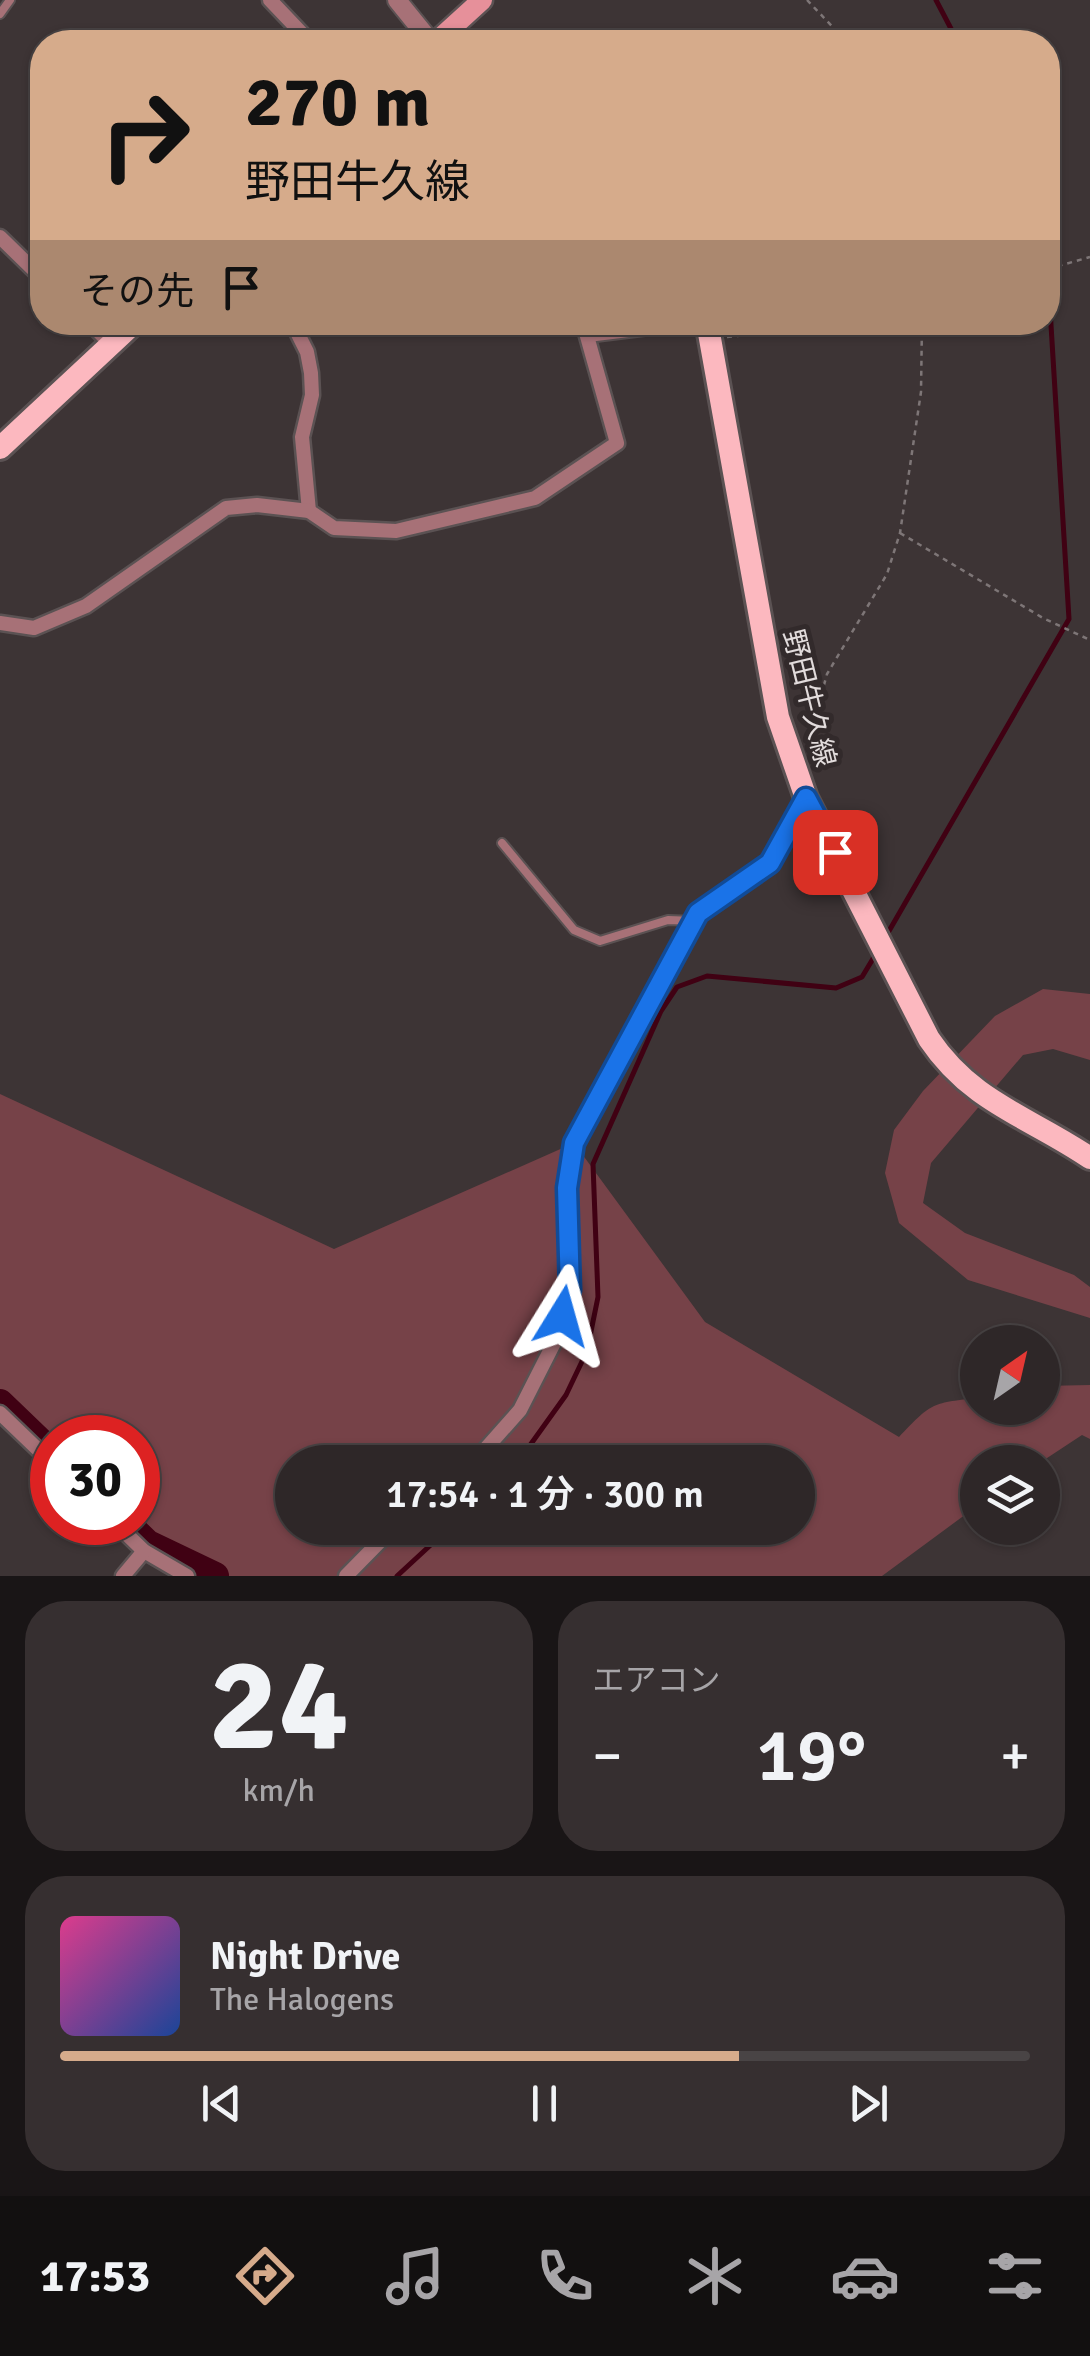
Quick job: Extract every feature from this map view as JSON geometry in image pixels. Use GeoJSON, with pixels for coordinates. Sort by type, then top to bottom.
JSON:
{"type":"FeatureCollection","features":[{"type":"Feature","properties":{"kind":"main road"},"geometry":{"type":"LineString","coordinates":[[448,30],[482,0]]}},
{"type":"Feature","properties":{"kind":"main road"},"geometry":{"type":"LineString","coordinates":[[0,448],[121,335]]}},
{"type":"Feature","properties":{"kind":"main road","name":"野田牛久線"},"geometry":{"type":"LineString","coordinates":[[710,335],[767,661],[794,767],[806,798],[929,1040],[947,1066],[984,1096],[1090,1158]]}},
{"type":"Feature","properties":{"kind":"street"},"geometry":{"type":"LineString","coordinates":[[270,0],[299,30]]}},
{"type":"Feature","properties":{"kind":"street"},"geometry":{"type":"LineString","coordinates":[[397,0],[423,30]]}},
{"type":"Feature","properties":{"kind":"street"},"geometry":{"type":"LineString","coordinates":[[0,237],[30,266]]}},
{"type":"Feature","properties":{"kind":"street"},"geometry":{"type":"LineString","coordinates":[[102,335],[111,344]]}},
{"type":"Feature","properties":{"kind":"street"},"geometry":{"type":"LineString","coordinates":[[299,335],[308,352],[311,373],[312,395],[302,437],[309,511]]}},
{"type":"Feature","properties":{"kind":"street"},"geometry":{"type":"LineString","coordinates":[[0,623],[34,628],[86,606],[226,508],[257,504],[309,511],[334,528],[396,531],[534,498],[617,443],[587,335]]}},
{"type":"Feature","properties":{"kind":"street"},"geometry":{"type":"LineString","coordinates":[[489,1445],[520,1410],[555,1341],[570,1290],[567,1188],[574,1143],[698,913],[770,863],[806,798]]}},
{"type":"Feature","properties":{"kind":"street"},"geometry":{"type":"LineString","coordinates":[[0,1412],[30,1441]]}},
{"type":"Feature","properties":{"kind":"street"},"geometry":{"type":"LineString","coordinates":[[137,1545],[186,1576]]}},
{"type":"Feature","properties":{"kind":"street"},"geometry":{"type":"LineString","coordinates":[[346,1576],[376,1545]]}},
{"type":"Feature","properties":{"kind":"street"},"geometry":{"type":"LineString","coordinates":[[123,1576],[144,1552]]}},
{"type":"Feature","properties":{"kind":"lane"},"geometry":{"type":"LineString","coordinates":[[0,14],[10,0]]}},
{"type":"Feature","properties":{"kind":"lane"},"geometry":{"type":"LineString","coordinates":[[588,338],[615,335]]}},
{"type":"Feature","properties":{"kind":"lane"},"geometry":{"type":"LineString","coordinates":[[502,843],[574,930],[600,941],[668,920],[694,921]]}},
{"type":"Feature","properties":{"kind":"path"},"geometry":{"type":"LineString","coordinates":[[807,0],[836,30]]}},
{"type":"Feature","properties":{"kind":"path"},"geometry":{"type":"LineString","coordinates":[[1060,266],[1090,257]]}},
{"type":"Feature","properties":{"kind":"path"},"geometry":{"type":"LineString","coordinates":[[794,767],[811,738],[827,674],[886,574],[900,533],[921,392],[922,335]]}},
{"type":"Feature","properties":{"kind":"path"},"geometry":{"type":"LineString","coordinates":[[900,533],[1043,618],[1090,640]]}},
{"type":"Feature","properties":{"kind":"shaded area"},"geometry":{"type":"Polygon","coordinates":[[[1043,989],[1090,994],[1090,1060],[1053,1049],[1023,1055],[931,1163],[923,1203],[965,1233],[1074,1275],[1090,1287],[1090,1318],[968,1280],[899,1223],[885,1173],[894,1130],[923,1091],[995,1016],[1043,989]]]}},
{"type":"Feature","properties":{"kind":"shaded area"},"geometry":{"type":"Polygon","coordinates":[[[0,1094],[334,1249],[574,1143],[705,1322],[899,1437],[925,1411],[960,1400],[960,1425],[1060,1425],[1060,1386],[1090,1385],[1090,1439],[1082,1435],[1060,1449],[1060,1445],[960,1445],[960,1519],[882,1576],[203,1576],[179,1566],[157,1545],[160,1545],[160,1415],[30,1415],[30,1425],[0,1396],[0,1094]]]}},
{"type":"Feature","properties":{"kind":"waterway"},"geometry":{"type":"LineString","coordinates":[[936,0],[952,30]]}},
{"type":"Feature","properties":{"kind":"waterway"},"geometry":{"type":"LineString","coordinates":[[889,931],[1069,619],[1052,335]]}},
{"type":"Feature","properties":{"kind":"waterway"},"geometry":{"type":"LineString","coordinates":[[530,1445],[566,1395],[587,1351],[598,1297],[593,1164],[661,1011],[677,987],[707,976],[836,988],[862,977],[874,957]]}},
{"type":"Feature","properties":{"kind":"waterway"},"geometry":{"type":"LineString","coordinates":[[0,1403],[30,1432]]}},
{"type":"Feature","properties":{"kind":"waterway"},"geometry":{"type":"LineString","coordinates":[[150,1545],[215,1576]]}},
{"type":"Feature","properties":{"kind":"waterway"},"geometry":{"type":"LineString","coordinates":[[397,1576],[431,1545]]}},
{"type":"Feature","properties":{"kind":"route"},"geometry":{"type":"LineString","coordinates":[[562,1316],[570,1290],[567,1188],[574,1143],[698,913],[770,863],[806,798],[835,852]]}}]}
